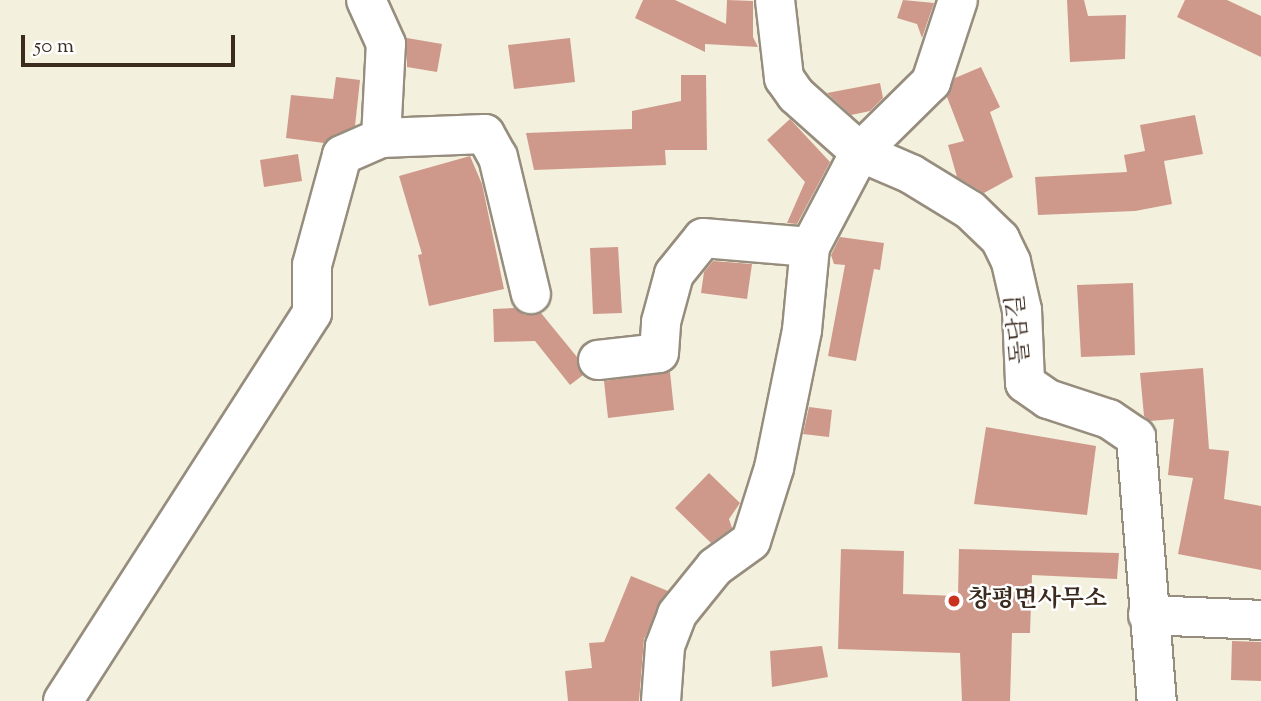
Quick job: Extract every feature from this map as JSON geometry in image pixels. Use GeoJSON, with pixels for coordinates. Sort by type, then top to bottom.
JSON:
{"type":"FeatureCollection","features":[{"type":"Feature","properties":{"kind":"street"},"geometry":{"type":"LineString","coordinates":[[366,0],[386,44],[381,138]]}},
{"type":"Feature","properties":{"kind":"street","name":"돌담길"},"geometry":{"type":"LineString","coordinates":[[775,0],[784,78],[796,95],[860,152],[911,174],[970,210],[1000,239],[1012,262],[1022,310],[1025,383],[1048,399],[1109,419],[1136,437],[1148,615],[1157,701]]}},
{"type":"Feature","properties":{"kind":"street"},"geometry":{"type":"LineString","coordinates":[[661,701],[665,646],[677,614],[715,567],[751,541],[774,468],[802,330],[810,247],[860,152],[931,82],[958,0]]}},
{"type":"Feature","properties":{"kind":"street"},"geometry":{"type":"LineString","coordinates":[[63,701],[312,313],[312,265],[342,155],[381,138],[485,134],[498,157],[531,294]]}},
{"type":"Feature","properties":{"kind":"street"},"geometry":{"type":"LineString","coordinates":[[598,360],[659,353],[661,322],[674,274],[703,238],[810,247]]}},
{"type":"Feature","properties":{"kind":"street"},"geometry":{"type":"LineString","coordinates":[[1148,615],[1261,620]]}},
{"type":"Feature","properties":{"kind":"building"},"geometry":{"type":"Polygon","coordinates":[[[643,0],[675,0],[726,24],[727,0],[753,1],[753,37],[758,47],[705,44],[705,52],[635,18],[643,0]]]}},
{"type":"Feature","properties":{"kind":"building"},"geometry":{"type":"Polygon","coordinates":[[[903,0],[934,3],[922,38],[917,24],[897,18],[903,0]]]}},
{"type":"Feature","properties":{"kind":"building"},"geometry":{"type":"Polygon","coordinates":[[[1067,0],[1084,0],[1088,16],[1126,15],[1125,59],[1070,62],[1067,0]]]}},
{"type":"Feature","properties":{"kind":"building"},"geometry":{"type":"Polygon","coordinates":[[[1185,0],[1227,0],[1261,16],[1261,57],[1177,17],[1185,0]]]}},
{"type":"Feature","properties":{"kind":"building"},"geometry":{"type":"Polygon","coordinates":[[[407,38],[442,44],[437,72],[407,67],[407,38]]]}},
{"type":"Feature","properties":{"kind":"building"},"geometry":{"type":"Polygon","coordinates":[[[570,38],[575,82],[514,89],[508,45],[570,38]]]}},
{"type":"Feature","properties":{"kind":"building"},"geometry":{"type":"Polygon","coordinates":[[[981,67],[1000,107],[990,112],[1013,177],[984,193],[957,177],[948,145],[964,141],[947,97],[955,78],[981,67]]]}},
{"type":"Feature","properties":{"kind":"building"},"geometry":{"type":"Polygon","coordinates":[[[681,75],[706,75],[707,150],[665,150],[666,165],[534,170],[526,133],[632,129],[632,111],[681,101],[681,75]]]}},
{"type":"Feature","properties":{"kind":"building"},"geometry":{"type":"Polygon","coordinates":[[[336,77],[360,80],[355,126],[324,143],[286,138],[291,95],[333,99],[336,77]]]}},
{"type":"Feature","properties":{"kind":"building"},"geometry":{"type":"Polygon","coordinates":[[[880,83],[883,98],[870,111],[851,115],[827,93],[880,83]]]}},
{"type":"Feature","properties":{"kind":"building"},"geometry":{"type":"Polygon","coordinates":[[[1195,115],[1203,154],[1164,161],[1172,204],[1135,211],[1038,215],[1035,177],[1127,172],[1124,155],[1145,151],[1140,125],[1195,115]]]}},
{"type":"Feature","properties":{"kind":"building"},"geometry":{"type":"Polygon","coordinates":[[[790,119],[830,162],[797,224],[787,223],[805,182],[767,140],[790,119]]]}},
{"type":"Feature","properties":{"kind":"building"},"geometry":{"type":"Polygon","coordinates":[[[298,154],[302,181],[264,187],[260,160],[298,154]]]}},
{"type":"Feature","properties":{"kind":"building"},"geometry":{"type":"Polygon","coordinates":[[[470,156],[482,184],[504,289],[429,306],[418,255],[422,254],[399,176],[470,156]]]}},
{"type":"Feature","properties":{"kind":"building"},"geometry":{"type":"Polygon","coordinates":[[[840,237],[884,243],[880,270],[874,269],[856,361],[828,356],[845,265],[834,264],[831,255],[840,237]]]}},
{"type":"Feature","properties":{"kind":"building"},"geometry":{"type":"Polygon","coordinates":[[[618,247],[622,313],[593,314],[590,248],[618,247]]]}},
{"type":"Feature","properties":{"kind":"building"},"geometry":{"type":"Polygon","coordinates":[[[713,261],[752,264],[747,299],[701,293],[704,272],[713,261]]]}},
{"type":"Feature","properties":{"kind":"building"},"geometry":{"type":"Polygon","coordinates":[[[1133,283],[1135,355],[1081,357],[1077,285],[1133,283]]]}},
{"type":"Feature","properties":{"kind":"building"},"geometry":{"type":"Polygon","coordinates":[[[514,308],[525,315],[541,313],[577,357],[583,375],[570,385],[535,341],[494,342],[493,309],[514,308]]]}},
{"type":"Feature","properties":{"kind":"building"},"geometry":{"type":"Polygon","coordinates":[[[1203,368],[1209,449],[1229,451],[1224,499],[1261,506],[1261,570],[1178,554],[1193,478],[1168,475],[1174,419],[1150,421],[1144,416],[1140,373],[1203,368]]]}},
{"type":"Feature","properties":{"kind":"building"},"geometry":{"type":"Polygon","coordinates":[[[670,372],[674,410],[608,418],[604,381],[670,372]]]}},
{"type":"Feature","properties":{"kind":"building"},"geometry":{"type":"Polygon","coordinates":[[[809,407],[832,410],[829,437],[803,434],[809,407]]]}},
{"type":"Feature","properties":{"kind":"building"},"geometry":{"type":"Polygon","coordinates":[[[986,427],[1096,446],[1087,515],[974,504],[986,427]]]}},
{"type":"Feature","properties":{"kind":"building"},"geometry":{"type":"Polygon","coordinates":[[[709,473],[740,503],[729,519],[732,528],[711,543],[675,508],[709,473]]]}},
{"type":"Feature","properties":{"kind":"building","name":"창평면사무소"},"geometry":{"type":"Polygon","coordinates":[[[841,549],[904,551],[903,594],[958,596],[959,549],[1119,553],[1117,579],[1032,575],[1030,633],[1012,633],[1010,701],[962,701],[960,653],[838,649],[841,549]]]}},
{"type":"Feature","properties":{"kind":"building"},"geometry":{"type":"Polygon","coordinates":[[[631,576],[668,591],[644,639],[639,701],[568,701],[565,671],[592,668],[589,643],[604,642],[631,576]]]}},
{"type":"Feature","properties":{"kind":"building"},"geometry":{"type":"Polygon","coordinates":[[[1232,641],[1261,642],[1261,681],[1231,680],[1232,641]]]}},
{"type":"Feature","properties":{"kind":"building"},"geometry":{"type":"Polygon","coordinates":[[[822,646],[828,677],[772,687],[770,651],[822,646]]]}},
{"type":"Feature","properties":{"kind":"place","name":"창평면사무소"},"geometry":{"type":"Point","coordinates":[954,601]}}]}
